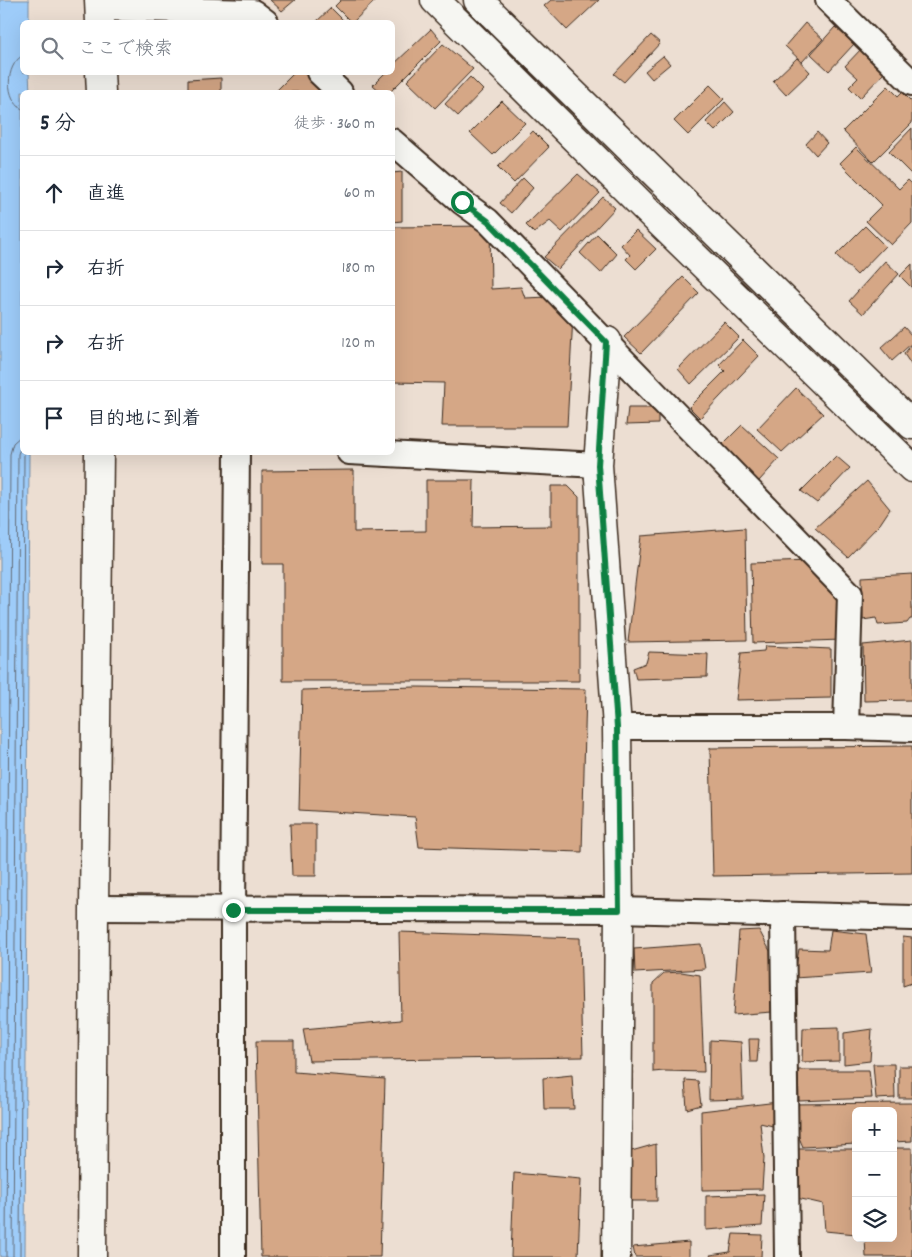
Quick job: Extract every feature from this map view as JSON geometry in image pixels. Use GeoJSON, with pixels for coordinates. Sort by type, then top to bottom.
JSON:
{"type":"FeatureCollection","features":[{"type":"Feature","properties":{"kind":"street"},"geometry":{"type":"LineString","coordinates":[[435,0],[912,468]]}},
{"type":"Feature","properties":{"kind":"street"},"geometry":{"type":"LineString","coordinates":[[478,0],[912,425]]}},
{"type":"Feature","properties":{"kind":"street"},"geometry":{"type":"LineString","coordinates":[[828,0],[912,82]]}},
{"type":"Feature","properties":{"kind":"street"},"geometry":{"type":"LineString","coordinates":[[100,10],[253,12],[263,20]]}},
{"type":"Feature","properties":{"kind":"street"},"geometry":{"type":"LineString","coordinates":[[100,75],[101,90]]}},
{"type":"Feature","properties":{"kind":"street"},"geometry":{"type":"LineString","coordinates":[[322,75],[338,90]]}},
{"type":"Feature","properties":{"kind":"street"},"geometry":{"type":"LineString","coordinates":[[395,146],[404,162],[488,221],[850,594],[846,727]]}},
{"type":"Feature","properties":{"kind":"street"},"geometry":{"type":"LineString","coordinates":[[606,342],[598,465],[617,727],[619,910],[616,1257]]}},
{"type":"Feature","properties":{"kind":"street"},"geometry":{"type":"LineString","coordinates":[[395,454],[598,465]]}},
{"type":"Feature","properties":{"kind":"street"},"geometry":{"type":"LineString","coordinates":[[92,1257],[99,455]]}},
{"type":"Feature","properties":{"kind":"street"},"geometry":{"type":"LineString","coordinates":[[233,1257],[233,910],[237,455]]}},
{"type":"Feature","properties":{"kind":"street"},"geometry":{"type":"LineString","coordinates":[[617,727],[846,727],[912,729]]}},
{"type":"Feature","properties":{"kind":"street"},"geometry":{"type":"LineString","coordinates":[[94,908],[619,910],[912,918]]}},
{"type":"Feature","properties":{"kind":"street"},"geometry":{"type":"LineString","coordinates":[[784,914],[786,1257]]}},
{"type":"Feature","properties":{"kind":"water"},"geometry":{"type":"Polygon","coordinates":[[[0,0],[29,0],[29,20],[20,20],[20,75],[29,75],[30,90],[20,90],[20,455],[29,455],[25,1257],[0,1257],[0,0]]]}},
{"type":"Feature","properties":{"kind":"building"},"geometry":{"type":"Polygon","coordinates":[[[270,0],[295,0],[282,11],[270,0]]]}},
{"type":"Feature","properties":{"kind":"building"},"geometry":{"type":"Polygon","coordinates":[[[341,0],[376,0],[355,20],[349,20],[335,6],[341,0]]]}},
{"type":"Feature","properties":{"kind":"building"},"geometry":{"type":"Polygon","coordinates":[[[551,0],[599,0],[567,30],[544,6],[551,0]]]}},
{"type":"Feature","properties":{"kind":"building"},"geometry":{"type":"Polygon","coordinates":[[[331,8],[343,20],[318,20],[331,8]]]}},
{"type":"Feature","properties":{"kind":"building"},"geometry":{"type":"Polygon","coordinates":[[[805,23],[823,39],[802,62],[785,46],[805,23]]]}},
{"type":"Feature","properties":{"kind":"building"},"geometry":{"type":"Polygon","coordinates":[[[835,27],[854,44],[829,71],[811,54],[835,27]]]}},
{"type":"Feature","properties":{"kind":"building"},"geometry":{"type":"Polygon","coordinates":[[[431,29],[441,41],[392,90],[379,90],[373,85],[383,75],[395,75],[395,63],[431,29]]]}},
{"type":"Feature","properties":{"kind":"building"},"geometry":{"type":"Polygon","coordinates":[[[651,35],[660,43],[624,82],[614,74],[651,35]]]}},
{"type":"Feature","properties":{"kind":"building"},"geometry":{"type":"Polygon","coordinates":[[[443,44],[473,69],[435,108],[407,81],[443,44]]]}},
{"type":"Feature","properties":{"kind":"building"},"geometry":{"type":"Polygon","coordinates":[[[862,48],[886,71],[860,98],[849,87],[858,78],[845,66],[862,48]]]}},
{"type":"Feature","properties":{"kind":"building"},"geometry":{"type":"Polygon","coordinates":[[[663,56],[670,64],[652,79],[645,71],[663,56]]]}},
{"type":"Feature","properties":{"kind":"building"},"geometry":{"type":"Polygon","coordinates":[[[797,58],[810,72],[786,95],[773,81],[797,58]]]}},
{"type":"Feature","properties":{"kind":"building"},"geometry":{"type":"Polygon","coordinates":[[[292,75],[314,75],[326,90],[277,90],[292,75]]]}},
{"type":"Feature","properties":{"kind":"building"},"geometry":{"type":"Polygon","coordinates":[[[470,77],[483,90],[458,116],[445,104],[470,77]]]}},
{"type":"Feature","properties":{"kind":"building"},"geometry":{"type":"Polygon","coordinates":[[[221,78],[221,90],[188,90],[188,80],[221,78]]]}},
{"type":"Feature","properties":{"kind":"building"},"geometry":{"type":"Polygon","coordinates":[[[710,85],[724,99],[688,135],[674,121],[710,85]]]}},
{"type":"Feature","properties":{"kind":"building"},"geometry":{"type":"Polygon","coordinates":[[[888,86],[898,96],[902,92],[912,102],[912,123],[873,162],[843,131],[888,86]]]}},
{"type":"Feature","properties":{"kind":"building"},"geometry":{"type":"Polygon","coordinates":[[[502,101],[525,123],[493,155],[470,133],[502,101]]]}},
{"type":"Feature","properties":{"kind":"building"},"geometry":{"type":"Polygon","coordinates":[[[725,102],[734,112],[715,131],[706,122],[725,102]]]}},
{"type":"Feature","properties":{"kind":"building"},"geometry":{"type":"Polygon","coordinates":[[[912,128],[912,175],[889,152],[912,128]]]}},
{"type":"Feature","properties":{"kind":"building"},"geometry":{"type":"Polygon","coordinates":[[[533,131],[549,147],[514,183],[498,167],[533,131]]]}},
{"type":"Feature","properties":{"kind":"building"},"geometry":{"type":"Polygon","coordinates":[[[817,132],[827,143],[816,155],[806,144],[817,132]]]}},
{"type":"Feature","properties":{"kind":"building"},"geometry":{"type":"Polygon","coordinates":[[[856,147],[899,189],[908,180],[912,184],[912,223],[891,245],[866,221],[882,205],[840,163],[856,147]]]}},
{"type":"Feature","properties":{"kind":"building"},"geometry":{"type":"Polygon","coordinates":[[[402,172],[402,221],[395,222],[395,173],[402,172]]]}},
{"type":"Feature","properties":{"kind":"building"},"geometry":{"type":"Polygon","coordinates":[[[578,174],[600,193],[562,232],[550,221],[534,233],[526,225],[578,174]]]}},
{"type":"Feature","properties":{"kind":"building"},"geometry":{"type":"Polygon","coordinates":[[[523,178],[533,188],[511,213],[500,203],[523,178]]]}},
{"type":"Feature","properties":{"kind":"building"},"geometry":{"type":"Polygon","coordinates":[[[603,197],[615,208],[558,269],[544,257],[603,197]]]}},
{"type":"Feature","properties":{"kind":"building"},"geometry":{"type":"Polygon","coordinates":[[[490,226],[491,289],[521,287],[525,298],[549,297],[573,316],[567,426],[442,426],[444,383],[395,382],[395,227],[490,226]]]}},
{"type":"Feature","properties":{"kind":"building"},"geometry":{"type":"Polygon","coordinates":[[[865,226],[885,246],[857,275],[836,255],[865,226]]]}},
{"type":"Feature","properties":{"kind":"building"},"geometry":{"type":"Polygon","coordinates":[[[636,230],[656,249],[636,269],[626,259],[630,255],[621,245],[636,230]]]}},
{"type":"Feature","properties":{"kind":"building"},"geometry":{"type":"Polygon","coordinates":[[[597,234],[617,254],[601,273],[580,253],[597,234]]]}},
{"type":"Feature","properties":{"kind":"building"},"geometry":{"type":"Polygon","coordinates":[[[885,261],[899,274],[863,314],[849,301],[885,261]]]}},
{"type":"Feature","properties":{"kind":"building"},"geometry":{"type":"Polygon","coordinates":[[[912,264],[912,288],[900,276],[912,264]]]}},
{"type":"Feature","properties":{"kind":"building"},"geometry":{"type":"Polygon","coordinates":[[[683,277],[699,293],[641,353],[624,337],[683,277]]]}},
{"type":"Feature","properties":{"kind":"building"},"geometry":{"type":"Polygon","coordinates":[[[724,322],[739,337],[691,384],[678,369],[724,322]]]}},
{"type":"Feature","properties":{"kind":"building"},"geometry":{"type":"Polygon","coordinates":[[[904,327],[912,336],[912,343],[892,361],[881,348],[904,327]]]}},
{"type":"Feature","properties":{"kind":"building"},"geometry":{"type":"Polygon","coordinates":[[[743,340],[759,356],[700,418],[689,407],[725,371],[719,365],[743,340]]]}},
{"type":"Feature","properties":{"kind":"building"},"geometry":{"type":"Polygon","coordinates":[[[912,344],[912,366],[904,354],[912,344]]]}},
{"type":"Feature","properties":{"kind":"building"},"geometry":{"type":"Polygon","coordinates":[[[796,388],[823,414],[782,452],[757,429],[796,388]]]}},
{"type":"Feature","properties":{"kind":"building"},"geometry":{"type":"Polygon","coordinates":[[[628,408],[650,408],[658,414],[658,424],[626,425],[628,408]]]}},
{"type":"Feature","properties":{"kind":"building"},"geometry":{"type":"Polygon","coordinates":[[[742,425],[779,459],[759,481],[722,445],[742,425]]]}},
{"type":"Feature","properties":{"kind":"building"},"geometry":{"type":"Polygon","coordinates":[[[836,456],[850,468],[817,503],[801,491],[836,456]]]}},
{"type":"Feature","properties":{"kind":"building"},"geometry":{"type":"Polygon","coordinates":[[[354,470],[354,532],[426,531],[426,480],[474,480],[473,527],[551,526],[551,486],[568,486],[579,497],[579,681],[283,681],[283,564],[262,564],[262,471],[354,470]]]}},
{"type":"Feature","properties":{"kind":"building"},"geometry":{"type":"Polygon","coordinates":[[[867,481],[890,509],[880,524],[848,557],[815,528],[867,481]]]}},
{"type":"Feature","properties":{"kind":"building"},"geometry":{"type":"Polygon","coordinates":[[[745,528],[747,640],[628,642],[641,536],[745,528]]]}},
{"type":"Feature","properties":{"kind":"building"},"geometry":{"type":"Polygon","coordinates":[[[811,561],[845,587],[842,640],[753,643],[751,563],[811,561]]]}},
{"type":"Feature","properties":{"kind":"building"},"geometry":{"type":"Polygon","coordinates":[[[912,574],[912,619],[907,623],[878,625],[876,618],[863,620],[862,577],[912,574]]]}},
{"type":"Feature","properties":{"kind":"building"},"geometry":{"type":"Polygon","coordinates":[[[912,640],[912,700],[864,701],[863,645],[912,640]]]}},
{"type":"Feature","properties":{"kind":"building"},"geometry":{"type":"Polygon","coordinates":[[[765,646],[831,649],[831,698],[736,700],[741,653],[764,651],[765,646]]]}},
{"type":"Feature","properties":{"kind":"building"},"geometry":{"type":"Polygon","coordinates":[[[649,652],[708,654],[707,677],[636,679],[633,668],[646,663],[649,652]]]}},
{"type":"Feature","properties":{"kind":"building"},"geometry":{"type":"Polygon","coordinates":[[[416,687],[586,689],[582,852],[419,847],[415,817],[299,810],[302,690],[416,687]]]}},
{"type":"Feature","properties":{"kind":"building"},"geometry":{"type":"Polygon","coordinates":[[[912,746],[912,873],[713,876],[710,748],[912,746]]]}},
{"type":"Feature","properties":{"kind":"building"},"geometry":{"type":"Polygon","coordinates":[[[290,824],[316,824],[316,876],[292,876],[290,824]]]}},
{"type":"Feature","properties":{"kind":"building"},"geometry":{"type":"Polygon","coordinates":[[[759,930],[770,951],[772,1012],[733,1015],[739,931],[759,930]]]}},
{"type":"Feature","properties":{"kind":"building"},"geometry":{"type":"Polygon","coordinates":[[[831,930],[866,934],[871,973],[794,978],[799,949],[828,950],[831,930]]]}},
{"type":"Feature","properties":{"kind":"building"},"geometry":{"type":"Polygon","coordinates":[[[399,932],[580,938],[583,1057],[309,1061],[303,1029],[401,1020],[399,932]]]}},
{"type":"Feature","properties":{"kind":"building"},"geometry":{"type":"Polygon","coordinates":[[[903,937],[912,938],[912,983],[903,986],[903,937]]]}},
{"type":"Feature","properties":{"kind":"building"},"geometry":{"type":"Polygon","coordinates":[[[701,944],[705,969],[635,973],[634,949],[701,944]]]}},
{"type":"Feature","properties":{"kind":"building"},"geometry":{"type":"Polygon","coordinates":[[[681,972],[700,975],[704,1072],[653,1072],[653,983],[664,973],[681,972]]]}},
{"type":"Feature","properties":{"kind":"building"},"geometry":{"type":"Polygon","coordinates":[[[839,1027],[839,1061],[802,1062],[803,1028],[839,1027]]]}},
{"type":"Feature","properties":{"kind":"building"},"geometry":{"type":"Polygon","coordinates":[[[872,1029],[870,1061],[844,1064],[844,1033],[872,1029]]]}},
{"type":"Feature","properties":{"kind":"building"},"geometry":{"type":"Polygon","coordinates":[[[749,1039],[759,1039],[757,1062],[750,1062],[749,1039]]]}},
{"type":"Feature","properties":{"kind":"building"},"geometry":{"type":"Polygon","coordinates":[[[710,1040],[741,1042],[743,1099],[709,1100],[710,1040]]]}},
{"type":"Feature","properties":{"kind":"building"},"geometry":{"type":"Polygon","coordinates":[[[256,1041],[294,1041],[294,1072],[385,1079],[380,1257],[261,1257],[256,1041]]]}},
{"type":"Feature","properties":{"kind":"building"},"geometry":{"type":"Polygon","coordinates":[[[873,1064],[894,1064],[895,1098],[876,1099],[873,1064]]]}},
{"type":"Feature","properties":{"kind":"building"},"geometry":{"type":"Polygon","coordinates":[[[899,1066],[912,1066],[912,1098],[899,1098],[899,1066]]]}},
{"type":"Feature","properties":{"kind":"building"},"geometry":{"type":"Polygon","coordinates":[[[798,1070],[869,1070],[872,1098],[799,1101],[798,1070]]]}},
{"type":"Feature","properties":{"kind":"building"},"geometry":{"type":"Polygon","coordinates":[[[572,1075],[574,1109],[544,1109],[543,1078],[572,1075]]]}},
{"type":"Feature","properties":{"kind":"building"},"geometry":{"type":"Polygon","coordinates":[[[685,1080],[698,1081],[701,1105],[687,1109],[685,1080]]]}},
{"type":"Feature","properties":{"kind":"building"},"geometry":{"type":"Polygon","coordinates":[[[778,1102],[777,1127],[760,1123],[764,1158],[762,1189],[702,1190],[701,1111],[778,1102]]]}},
{"type":"Feature","properties":{"kind":"building"},"geometry":{"type":"Polygon","coordinates":[[[912,1103],[912,1141],[897,1142],[897,1107],[852,1107],[852,1144],[803,1147],[785,1104],[912,1103]]]}},
{"type":"Feature","properties":{"kind":"building"},"geometry":{"type":"Polygon","coordinates":[[[656,1144],[657,1201],[629,1201],[628,1152],[656,1144]]]}},
{"type":"Feature","properties":{"kind":"building"},"geometry":{"type":"Polygon","coordinates":[[[897,1148],[912,1148],[912,1257],[866,1257],[865,1242],[897,1242],[897,1148]]]}},
{"type":"Feature","properties":{"kind":"building"},"geometry":{"type":"Polygon","coordinates":[[[796,1149],[852,1149],[852,1234],[825,1231],[823,1204],[797,1198],[796,1149]]]}},
{"type":"Feature","properties":{"kind":"building"},"geometry":{"type":"Polygon","coordinates":[[[514,1173],[581,1179],[578,1257],[511,1257],[514,1173]]]}},
{"type":"Feature","properties":{"kind":"building"},"geometry":{"type":"Polygon","coordinates":[[[764,1194],[762,1226],[706,1230],[706,1196],[764,1194]]]}},
{"type":"Feature","properties":{"kind":"building"},"geometry":{"type":"Polygon","coordinates":[[[733,1234],[762,1235],[761,1257],[711,1257],[710,1255],[730,1252],[733,1234]]]}},
{"type":"Feature","properties":{"kind":"building"},"geometry":{"type":"Polygon","coordinates":[[[689,1242],[689,1257],[635,1257],[633,1247],[689,1242]]]}},
{"type":"Feature","properties":{"kind":"route"},"geometry":{"type":"LineString","coordinates":[[233,910],[619,910],[617,727],[598,465],[606,342],[488,221],[462,202]]}}]}
